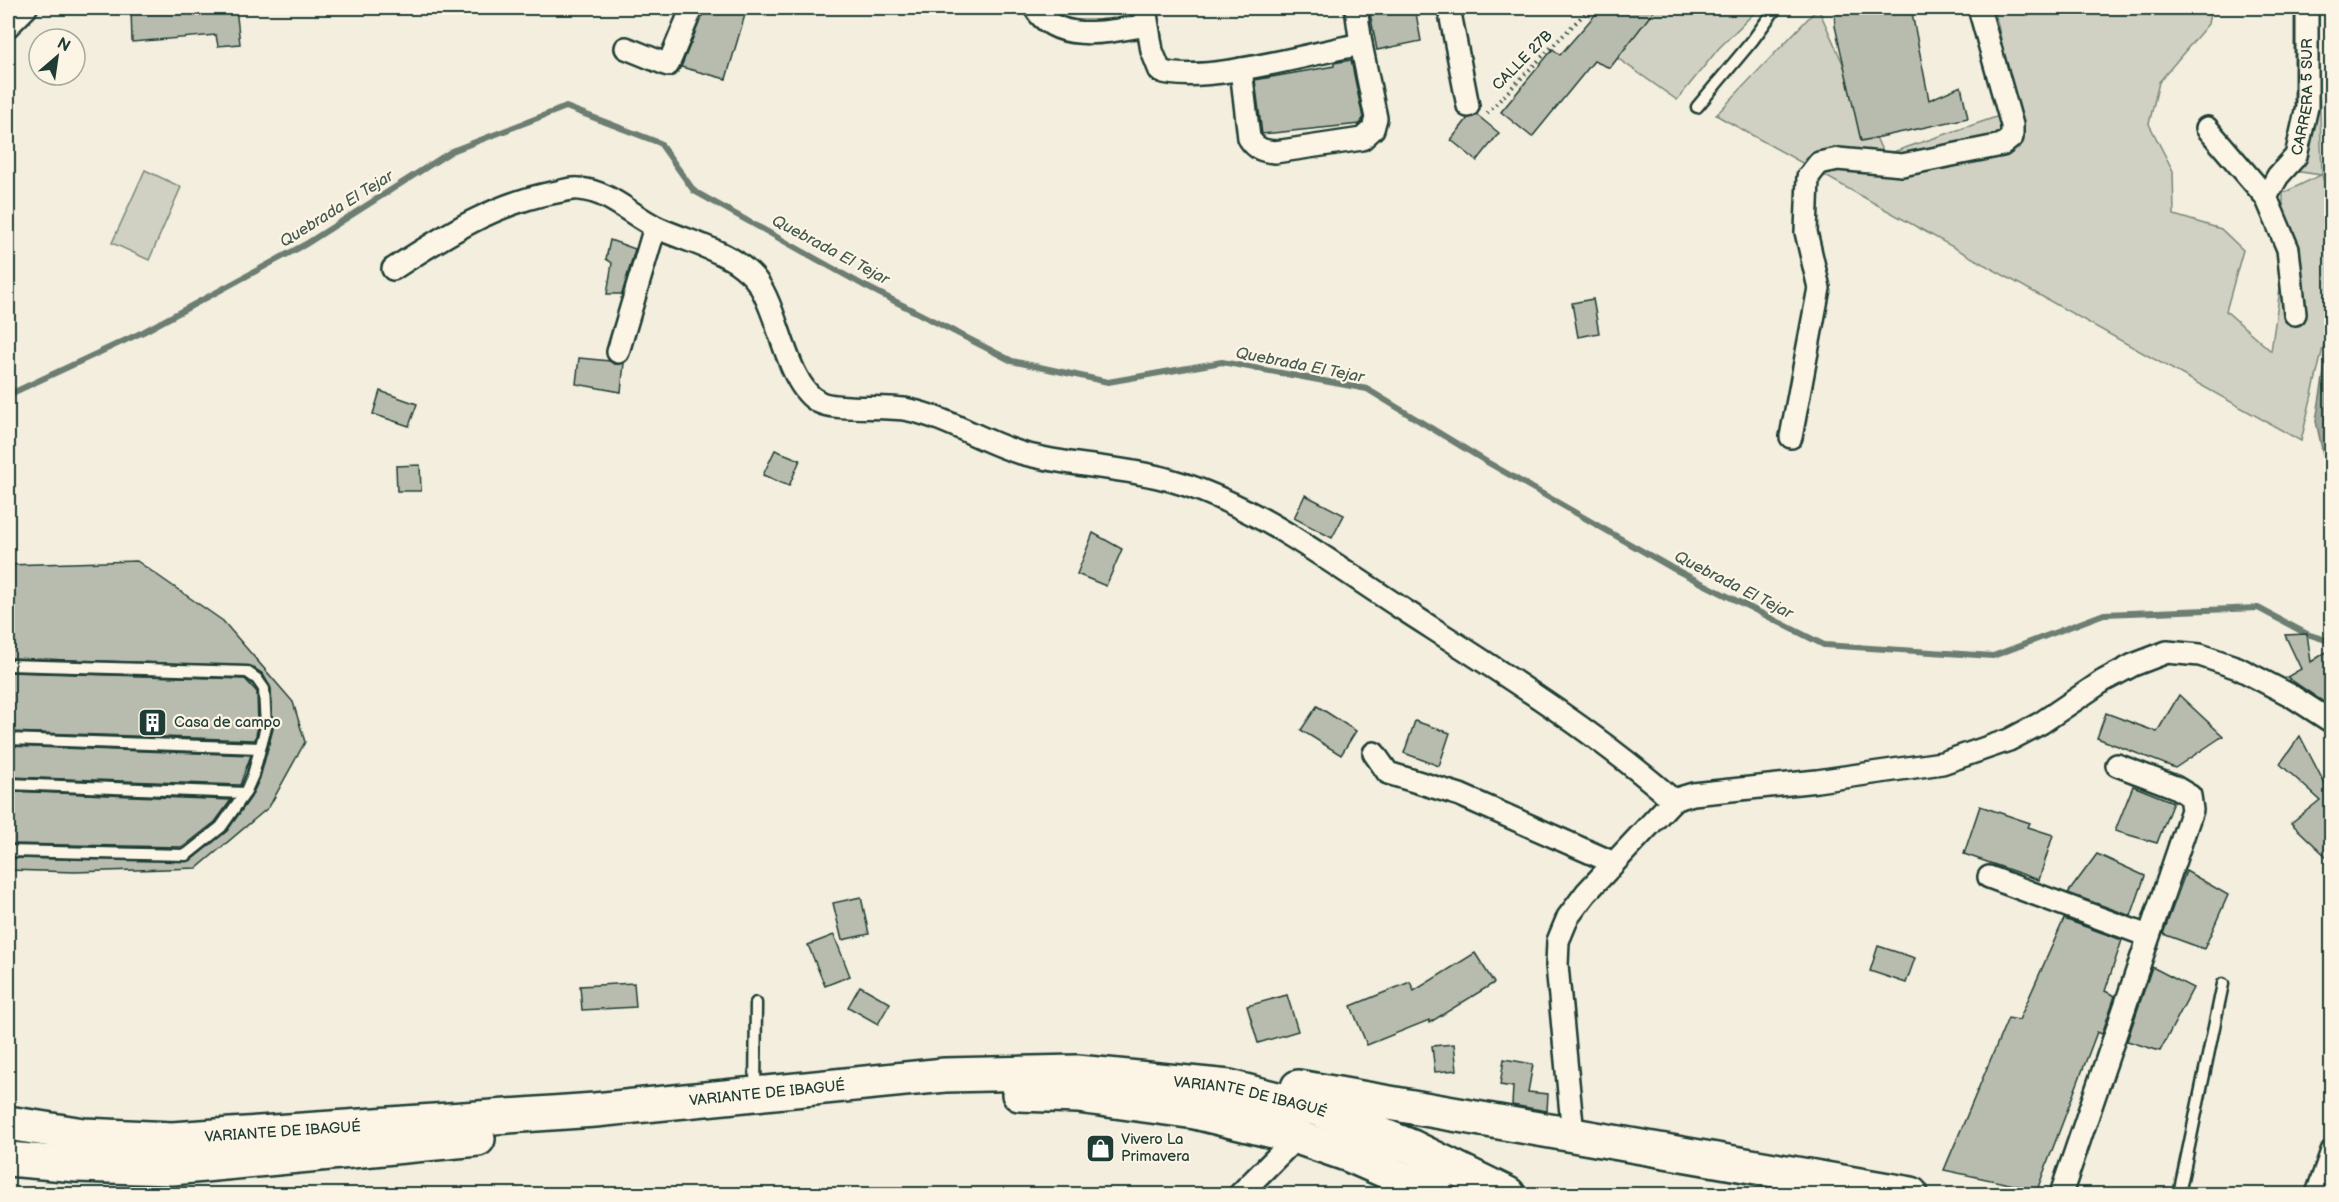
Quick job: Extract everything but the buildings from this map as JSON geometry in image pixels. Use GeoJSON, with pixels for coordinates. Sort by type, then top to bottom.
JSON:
{"type":"FeatureCollection","features":[{"type":"Feature","properties":{"kind":"highway","name":"VARIANTE DE IBAGUÉ"},"geometry":{"type":"LineString","coordinates":[[8,1123],[83,1134],[172,1138],[595,1110],[945,1075],[1066,1072],[1230,1087],[1317,1109],[1412,1147],[1508,1194]]}},
{"type":"Feature","properties":{"kind":"highway"},"geometry":{"type":"LineString","coordinates":[[1230,1087],[1268,1082],[1911,1194]]}},
{"type":"Feature","properties":{"kind":"highway","name":"VARIANTE DE IBAGUÉ"},"geometry":{"type":"LineString","coordinates":[[8,1159],[77,1165],[172,1168],[963,1093],[1078,1096],[1195,1112],[1297,1137],[1349,1155],[1438,1194]]}},
{"type":"Feature","properties":{"kind":"street"},"geometry":{"type":"LineString","coordinates":[[8,26],[26,8]]}},
{"type":"Feature","properties":{"kind":"street"},"geometry":{"type":"LineString","coordinates":[[626,48],[668,65],[692,8]]}},
{"type":"Feature","properties":{"kind":"street"},"geometry":{"type":"LineString","coordinates":[[1035,8],[1040,17],[1064,29],[1099,34],[1146,16],[1155,63],[1160,71],[1172,75],[1241,69],[1361,44]]}},
{"type":"Feature","properties":{"kind":"street"},"geometry":{"type":"LineString","coordinates":[[1241,69],[1249,138],[1254,146],[1275,152],[1362,139],[1373,129],[1376,118],[1356,8]]}},
{"type":"Feature","properties":{"kind":"street"},"geometry":{"type":"LineString","coordinates":[[1449,8],[1468,106]]}},
{"type":"Feature","properties":{"kind":"street"},"geometry":{"type":"LineString","coordinates":[[1791,437],[1819,288],[1806,232],[1808,177],[1819,163],[1838,159],[1902,165],[2002,145],[2012,137],[2012,124],[1978,8]]}},
{"type":"Feature","properties":{"kind":"street","name":"CARRERA 5 SUR"},"geometry":{"type":"LineString","coordinates":[[2266,196],[2278,176],[2296,156],[2307,107],[2307,8]]}},
{"type":"Feature","properties":{"kind":"street"},"geometry":{"type":"LineString","coordinates":[[2207,128],[2266,196],[2288,249],[2295,314]]}},
{"type":"Feature","properties":{"kind":"street"},"geometry":{"type":"LineString","coordinates":[[393,269],[451,231],[496,211],[542,195],[579,189],[605,196],[655,227],[737,263],[757,281],[770,306],[792,368],[803,389],[818,402],[835,406],[884,407],[911,411],[1021,453],[1090,468],[1128,470],[1170,480],[1207,493],[1249,513],[1312,550],[1519,685],[1636,767],[1673,800]]}},
{"type":"Feature","properties":{"kind":"street"},"geometry":{"type":"LineString","coordinates":[[618,351],[655,227]]}},
{"type":"Feature","properties":{"kind":"street"},"geometry":{"type":"LineString","coordinates":[[1573,1135],[1557,965],[1558,940],[1568,917],[1586,893],[1673,800],[1694,794],[1817,781],[1942,763],[2009,740],[2041,723],[2103,681],[2133,665],[2167,652],[2200,655],[2238,668],[2290,695],[2331,722]]}},
{"type":"Feature","properties":{"kind":"street"},"geometry":{"type":"LineString","coordinates":[[1374,753],[1388,773],[1460,795],[1614,863]]}},
{"type":"Feature","properties":{"kind":"street"},"geometry":{"type":"LineString","coordinates":[[2061,1194],[2192,810],[2190,796],[2175,787],[2117,765]]}},
{"type":"Feature","properties":{"kind":"street"},"geometry":{"type":"LineString","coordinates":[[1989,877],[2148,936]]}},
{"type":"Feature","properties":{"kind":"street"},"geometry":{"type":"LineString","coordinates":[[1240,1194],[1297,1137]]}},
{"type":"Feature","properties":{"kind":"street"},"geometry":{"type":"LineString","coordinates":[[2317,1194],[2331,1151]]}},
{"type":"Feature","properties":{"kind":"lane"},"geometry":{"type":"LineString","coordinates":[[1697,107],[1752,41],[1776,8]]}},
{"type":"Feature","properties":{"kind":"lane"},"geometry":{"type":"LineString","coordinates":[[8,665],[247,672],[257,678],[264,689],[266,726],[253,775],[245,793],[221,827],[186,855],[8,850]]}},
{"type":"Feature","properties":{"kind":"lane"},"geometry":{"type":"LineString","coordinates":[[8,739],[260,748]]}},
{"type":"Feature","properties":{"kind":"lane"},"geometry":{"type":"LineString","coordinates":[[8,784],[245,793]]}},
{"type":"Feature","properties":{"kind":"lane"},"geometry":{"type":"LineString","coordinates":[[2179,1194],[2223,984]]}},
{"type":"Feature","properties":{"kind":"lane"},"geometry":{"type":"LineString","coordinates":[[755,1094],[756,1003]]}},
{"type":"Feature","properties":{"kind":"path","name":"CALLE 27B"},"geometry":{"type":"LineString","coordinates":[[1468,106],[1485,114],[1590,8]]}},
{"type":"Feature","properties":{"kind":"shaded area"},"geometry":{"type":"Polygon","coordinates":[[[1626,8],[1759,8],[1719,48],[1677,100],[1596,43],[1626,8]]]}},
{"type":"Feature","properties":{"kind":"shaded area"},"geometry":{"type":"Polygon","coordinates":[[[1818,8],[1884,155],[2017,110],[1994,8],[2211,8],[2208,24],[2159,82],[2149,124],[2173,171],[2174,215],[2221,229],[2243,250],[2226,311],[2271,351],[2283,268],[2283,193],[2321,175],[2294,171],[2294,8],[2319,8],[2317,18],[2322,175],[2332,209],[2332,310],[2301,441],[1716,115],[1818,8]]]}},
{"type":"Feature","properties":{"kind":"shaded area"},"geometry":{"type":"Polygon","coordinates":[[[145,170],[181,187],[149,260],[112,243],[145,170]]]}},
{"type":"Feature","properties":{"kind":"shaded area"},"geometry":{"type":"Polygon","coordinates":[[[2331,329],[2332,492],[2316,421],[2331,329]]]}},
{"type":"Feature","properties":{"kind":"waterway","name":"Quebrada El Tejar"},"geometry":{"type":"LineString","coordinates":[[8,395],[143,332],[306,244],[452,151],[566,107],[660,143],[694,191],[863,285],[1012,361],[1108,382],[1222,362],[1367,389],[1487,462],[1672,568],[1824,645],[1993,656],[2104,614],[2258,608],[2307,634],[2332,642]]}},
{"type":"Feature","properties":{"kind":"place","name":"Casa de campo"},"geometry":{"type":"Point","coordinates":[153,722]}},
{"type":"Feature","properties":{"kind":"place","name":"Vivero La Primavera"},"geometry":{"type":"Point","coordinates":[1100,1148]}}]}
